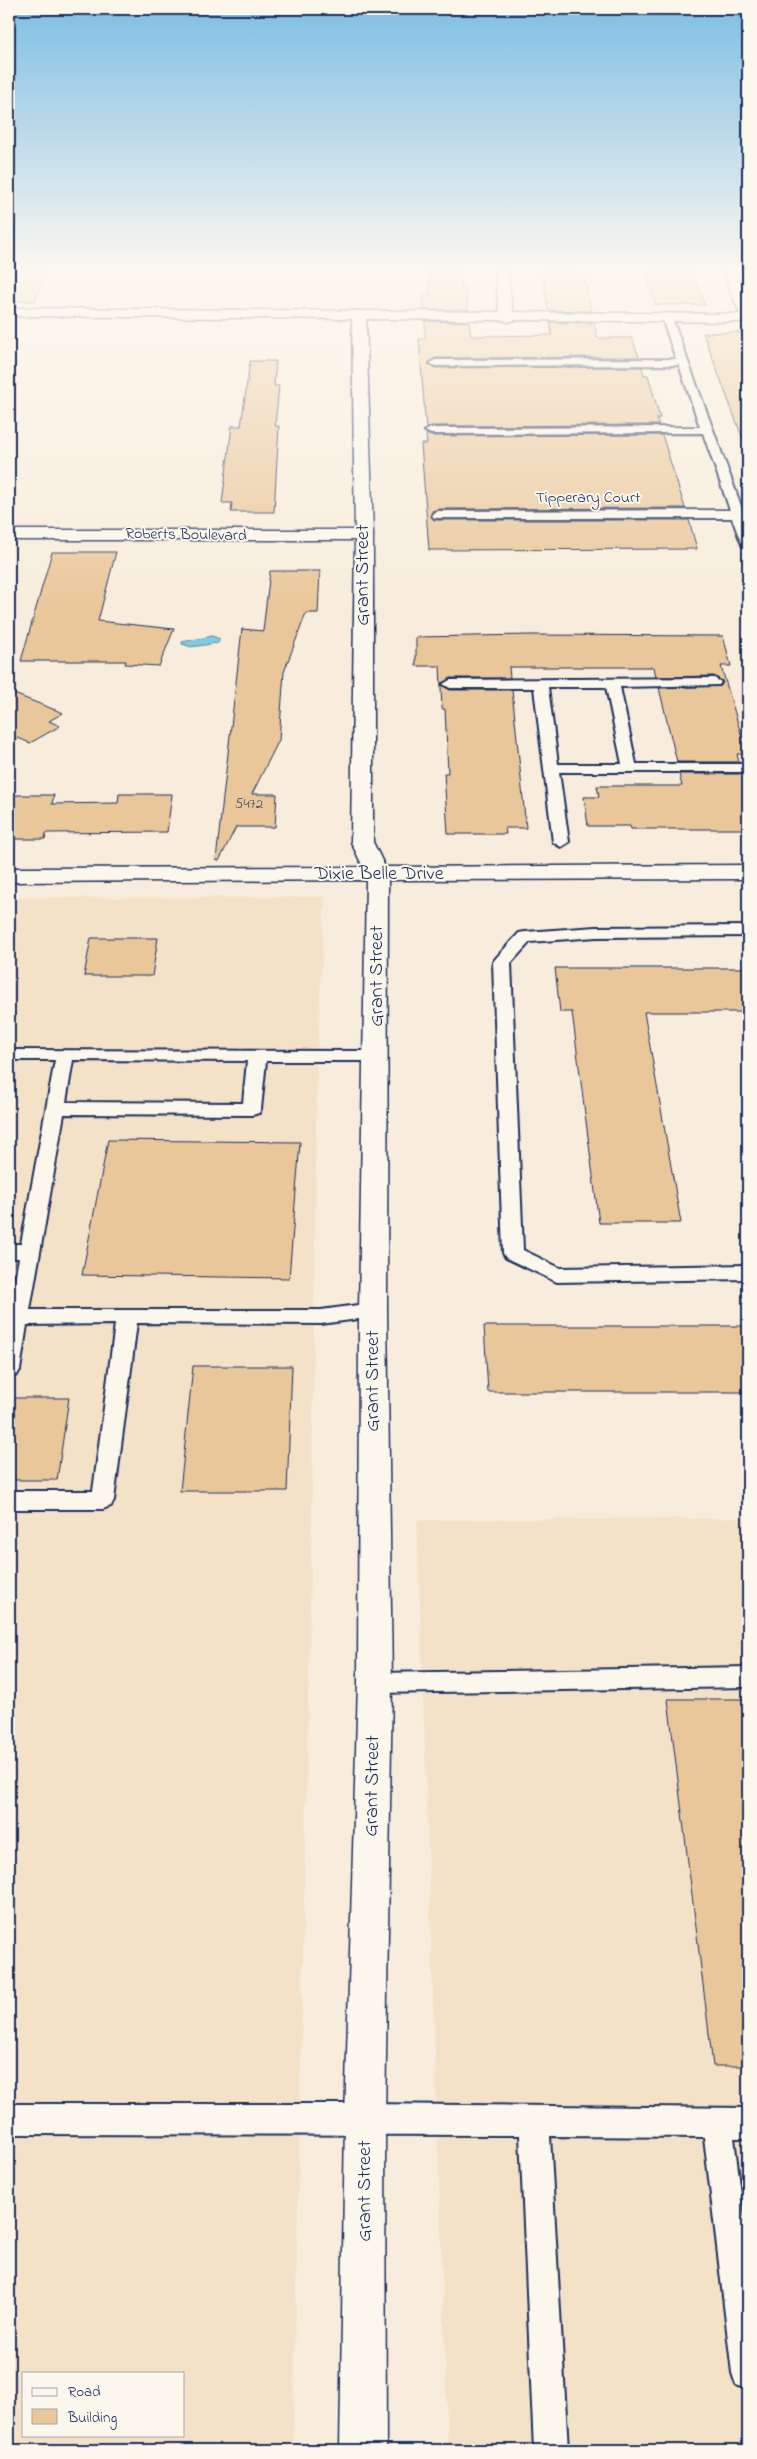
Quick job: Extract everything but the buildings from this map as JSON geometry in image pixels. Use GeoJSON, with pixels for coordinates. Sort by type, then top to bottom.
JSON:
{"type":"FeatureCollection","features":[{"type":"Feature","properties":{"kind":"street","name":"Grant Street"},"geometry":{"type":"LineString","coordinates":[[360,381],[364,535],[362,842],[377,874],[377,1056],[373,1310],[375,1683],[365,2119],[363,2450]]}},
{"type":"Feature","properties":{"kind":"street","name":"Roberts Boulevard"},"geometry":{"type":"LineString","coordinates":[[9,534],[364,535]]}},
{"type":"Feature","properties":{"kind":"street","name":"Dixie Belle Drive"},"geometry":{"type":"LineString","coordinates":[[9,875],[748,872]]}},
{"type":"Feature","properties":{"kind":"lane"},"geometry":{"type":"LineString","coordinates":[[689,381],[748,545]]}},
{"type":"Feature","properties":{"kind":"lane"},"geometry":{"type":"LineString","coordinates":[[431,431],[706,430]]}},
{"type":"Feature","properties":{"kind":"lane","name":"Tipperary Court"},"geometry":{"type":"LineString","coordinates":[[438,515],[738,514]]}},
{"type":"Feature","properties":{"kind":"lane"},"geometry":{"type":"LineString","coordinates":[[450,684],[714,682]]}},
{"type":"Feature","properties":{"kind":"lane"},"geometry":{"type":"LineString","coordinates":[[540,683],[561,842]]}},
{"type":"Feature","properties":{"kind":"lane"},"geometry":{"type":"LineString","coordinates":[[612,683],[630,768]]}},
{"type":"Feature","properties":{"kind":"lane"},"geometry":{"type":"LineString","coordinates":[[550,768],[748,768]]}},
{"type":"Feature","properties":{"kind":"lane"},"geometry":{"type":"LineString","coordinates":[[748,931],[596,932],[525,937],[502,962],[513,1253],[557,1276],[748,1272]]}},
{"type":"Feature","properties":{"kind":"lane"},"geometry":{"type":"LineString","coordinates":[[9,1055],[377,1056]]}},
{"type":"Feature","properties":{"kind":"lane"},"geometry":{"type":"LineString","coordinates":[[9,1370],[13,1318],[30,1251],[65,1055]]}},
{"type":"Feature","properties":{"kind":"lane"},"geometry":{"type":"LineString","coordinates":[[55,1108],[252,1109],[257,1055]]}},
{"type":"Feature","properties":{"kind":"lane"},"geometry":{"type":"LineString","coordinates":[[9,1251],[30,1251]]}},
{"type":"Feature","properties":{"kind":"lane"},"geometry":{"type":"LineString","coordinates":[[13,1318],[128,1316],[321,1317],[373,1310]]}},
{"type":"Feature","properties":{"kind":"lane"},"geometry":{"type":"LineString","coordinates":[[9,1500],[103,1500],[128,1316]]}},
{"type":"Feature","properties":{"kind":"lane"},"geometry":{"type":"LineString","coordinates":[[375,1683],[748,1677]]}},
{"type":"Feature","properties":{"kind":"lane"},"geometry":{"type":"LineString","coordinates":[[9,2119],[365,2119],[748,2123]]}},
{"type":"Feature","properties":{"kind":"lane"},"geometry":{"type":"LineString","coordinates":[[534,2120],[551,2450]]}},
{"type":"Feature","properties":{"kind":"lane"},"geometry":{"type":"LineString","coordinates":[[717,2123],[748,2373]]}},
{"type":"Feature","properties":{"kind":"shaded area"},"geometry":{"type":"Polygon","coordinates":[[[325,897],[317,1067],[312,1518],[293,2450],[9,2450],[9,898],[325,897]]]}},
{"type":"Feature","properties":{"kind":"shaded area"},"geometry":{"type":"Polygon","coordinates":[[[748,1518],[748,2450],[448,2450],[417,1520],[748,1518]]]}},
{"type":"Feature","properties":{"kind":"water"},"geometry":{"type":"Polygon","coordinates":[[[212,636],[220,639],[218,643],[191,647],[182,644],[182,642],[212,636]]]}}]}
